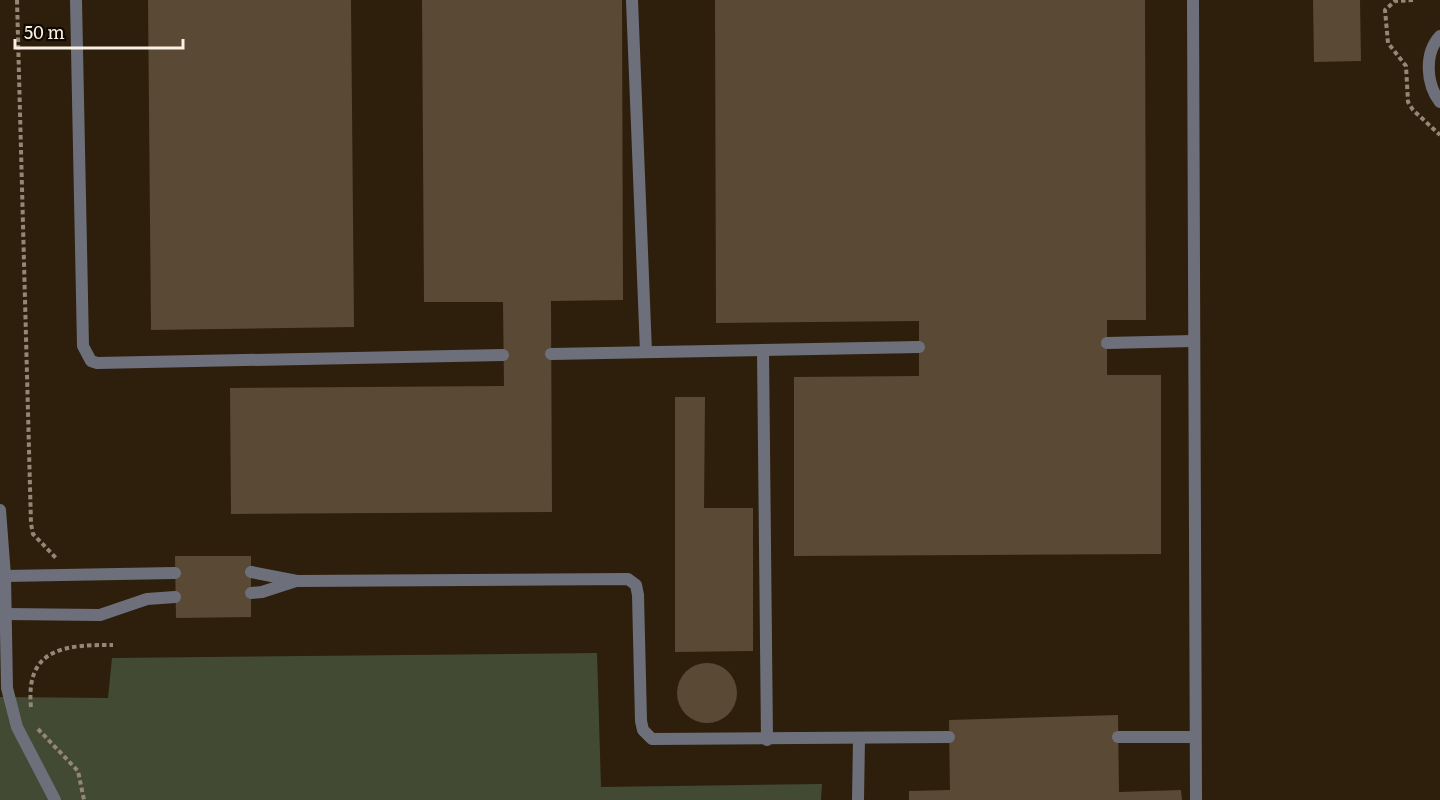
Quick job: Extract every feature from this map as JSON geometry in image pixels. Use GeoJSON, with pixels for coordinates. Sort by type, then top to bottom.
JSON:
{"type":"FeatureCollection","features":[{"type":"Feature","properties":{"kind":"street"},"geometry":{"type":"LineString","coordinates":[[76,0],[83,346],[91,361],[97,363],[503,355]]}},
{"type":"Feature","properties":{"kind":"street"},"geometry":{"type":"LineString","coordinates":[[632,0],[646,352]]}},
{"type":"Feature","properties":{"kind":"street"},"geometry":{"type":"LineString","coordinates":[[1193,0],[1196,800]]}},
{"type":"Feature","properties":{"kind":"street"},"geometry":{"type":"LineString","coordinates":[[1440,36],[1430,53],[1429,65],[1432,88],[1440,102]]}},
{"type":"Feature","properties":{"kind":"street"},"geometry":{"type":"LineString","coordinates":[[1107,343],[1193,341]]}},
{"type":"Feature","properties":{"kind":"street"},"geometry":{"type":"LineString","coordinates":[[551,354],[919,346]]}},
{"type":"Feature","properties":{"kind":"street"},"geometry":{"type":"LineString","coordinates":[[763,350],[767,740]]}},
{"type":"Feature","properties":{"kind":"street"},"geometry":{"type":"LineString","coordinates":[[0,510],[4,692],[17,727],[55,800]]}},
{"type":"Feature","properties":{"kind":"street"},"geometry":{"type":"LineString","coordinates":[[251,572],[297,581],[628,579],[636,585],[638,595],[643,730],[652,739],[661,741],[949,737]]}},
{"type":"Feature","properties":{"kind":"street"},"geometry":{"type":"LineString","coordinates":[[2,576],[175,573]]}},
{"type":"Feature","properties":{"kind":"street"},"geometry":{"type":"LineString","coordinates":[[251,593],[262,592],[297,581]]}},
{"type":"Feature","properties":{"kind":"street"},"geometry":{"type":"LineString","coordinates":[[3,615],[100,615],[147,599],[175,597]]}},
{"type":"Feature","properties":{"kind":"street"},"geometry":{"type":"LineString","coordinates":[[1118,737],[1194,737]]}},
{"type":"Feature","properties":{"kind":"street"},"geometry":{"type":"LineString","coordinates":[[858,800],[859,738]]}},
{"type":"Feature","properties":{"kind":"path"},"geometry":{"type":"LineString","coordinates":[[17,0],[31,524],[33,534],[58,559],[65,561]]}},
{"type":"Feature","properties":{"kind":"path"},"geometry":{"type":"LineString","coordinates":[[1413,0],[1395,1],[1384,10],[1388,43],[1406,66],[1408,102],[1413,110],[1440,135]]}},
{"type":"Feature","properties":{"kind":"path"},"geometry":{"type":"LineString","coordinates":[[32,715],[30,691],[32,675],[48,657],[54,652],[75,645],[113,645]]}},
{"type":"Feature","properties":{"kind":"path"},"geometry":{"type":"LineString","coordinates":[[35,721],[38,728],[78,771],[84,800]]}},
{"type":"Feature","properties":{"kind":"green space"},"geometry":{"type":"Polygon","coordinates":[[[597,653],[601,787],[822,784],[821,800],[0,800],[0,697],[108,698],[112,658],[597,653]]]}},
{"type":"Feature","properties":{"kind":"building"},"geometry":{"type":"Polygon","coordinates":[[[148,0],[351,0],[354,327],[151,330],[148,0]]]}},
{"type":"Feature","properties":{"kind":"building"},"geometry":{"type":"Polygon","coordinates":[[[422,0],[622,0],[623,300],[551,301],[552,512],[231,514],[230,388],[504,386],[503,302],[424,302],[422,0]]]}},
{"type":"Feature","properties":{"kind":"building"},"geometry":{"type":"Polygon","coordinates":[[[715,0],[1145,0],[1146,320],[1107,320],[1107,375],[1161,375],[1161,554],[794,556],[794,377],[919,376],[919,321],[716,323],[715,0]]]}},
{"type":"Feature","properties":{"kind":"building"},"geometry":{"type":"Polygon","coordinates":[[[1313,0],[1360,0],[1361,61],[1314,62],[1313,0]]]}},
{"type":"Feature","properties":{"kind":"building"},"geometry":{"type":"Polygon","coordinates":[[[675,397],[705,397],[704,508],[753,508],[753,651],[675,652],[675,397]]]}},
{"type":"Feature","properties":{"kind":"building"},"geometry":{"type":"Polygon","coordinates":[[[175,556],[251,556],[251,617],[176,618],[175,556]]]}},
{"type":"Feature","properties":{"kind":"building"},"geometry":{"type":"Polygon","coordinates":[[[707,663],[724,668],[732,676],[737,693],[732,710],[724,718],[707,723],[690,718],[682,710],[677,693],[682,676],[690,668],[707,663]]]}},
{"type":"Feature","properties":{"kind":"building"},"geometry":{"type":"Polygon","coordinates":[[[1118,715],[1119,792],[1181,790],[1182,800],[909,800],[909,791],[950,790],[949,720],[1118,715]]]}}]}
